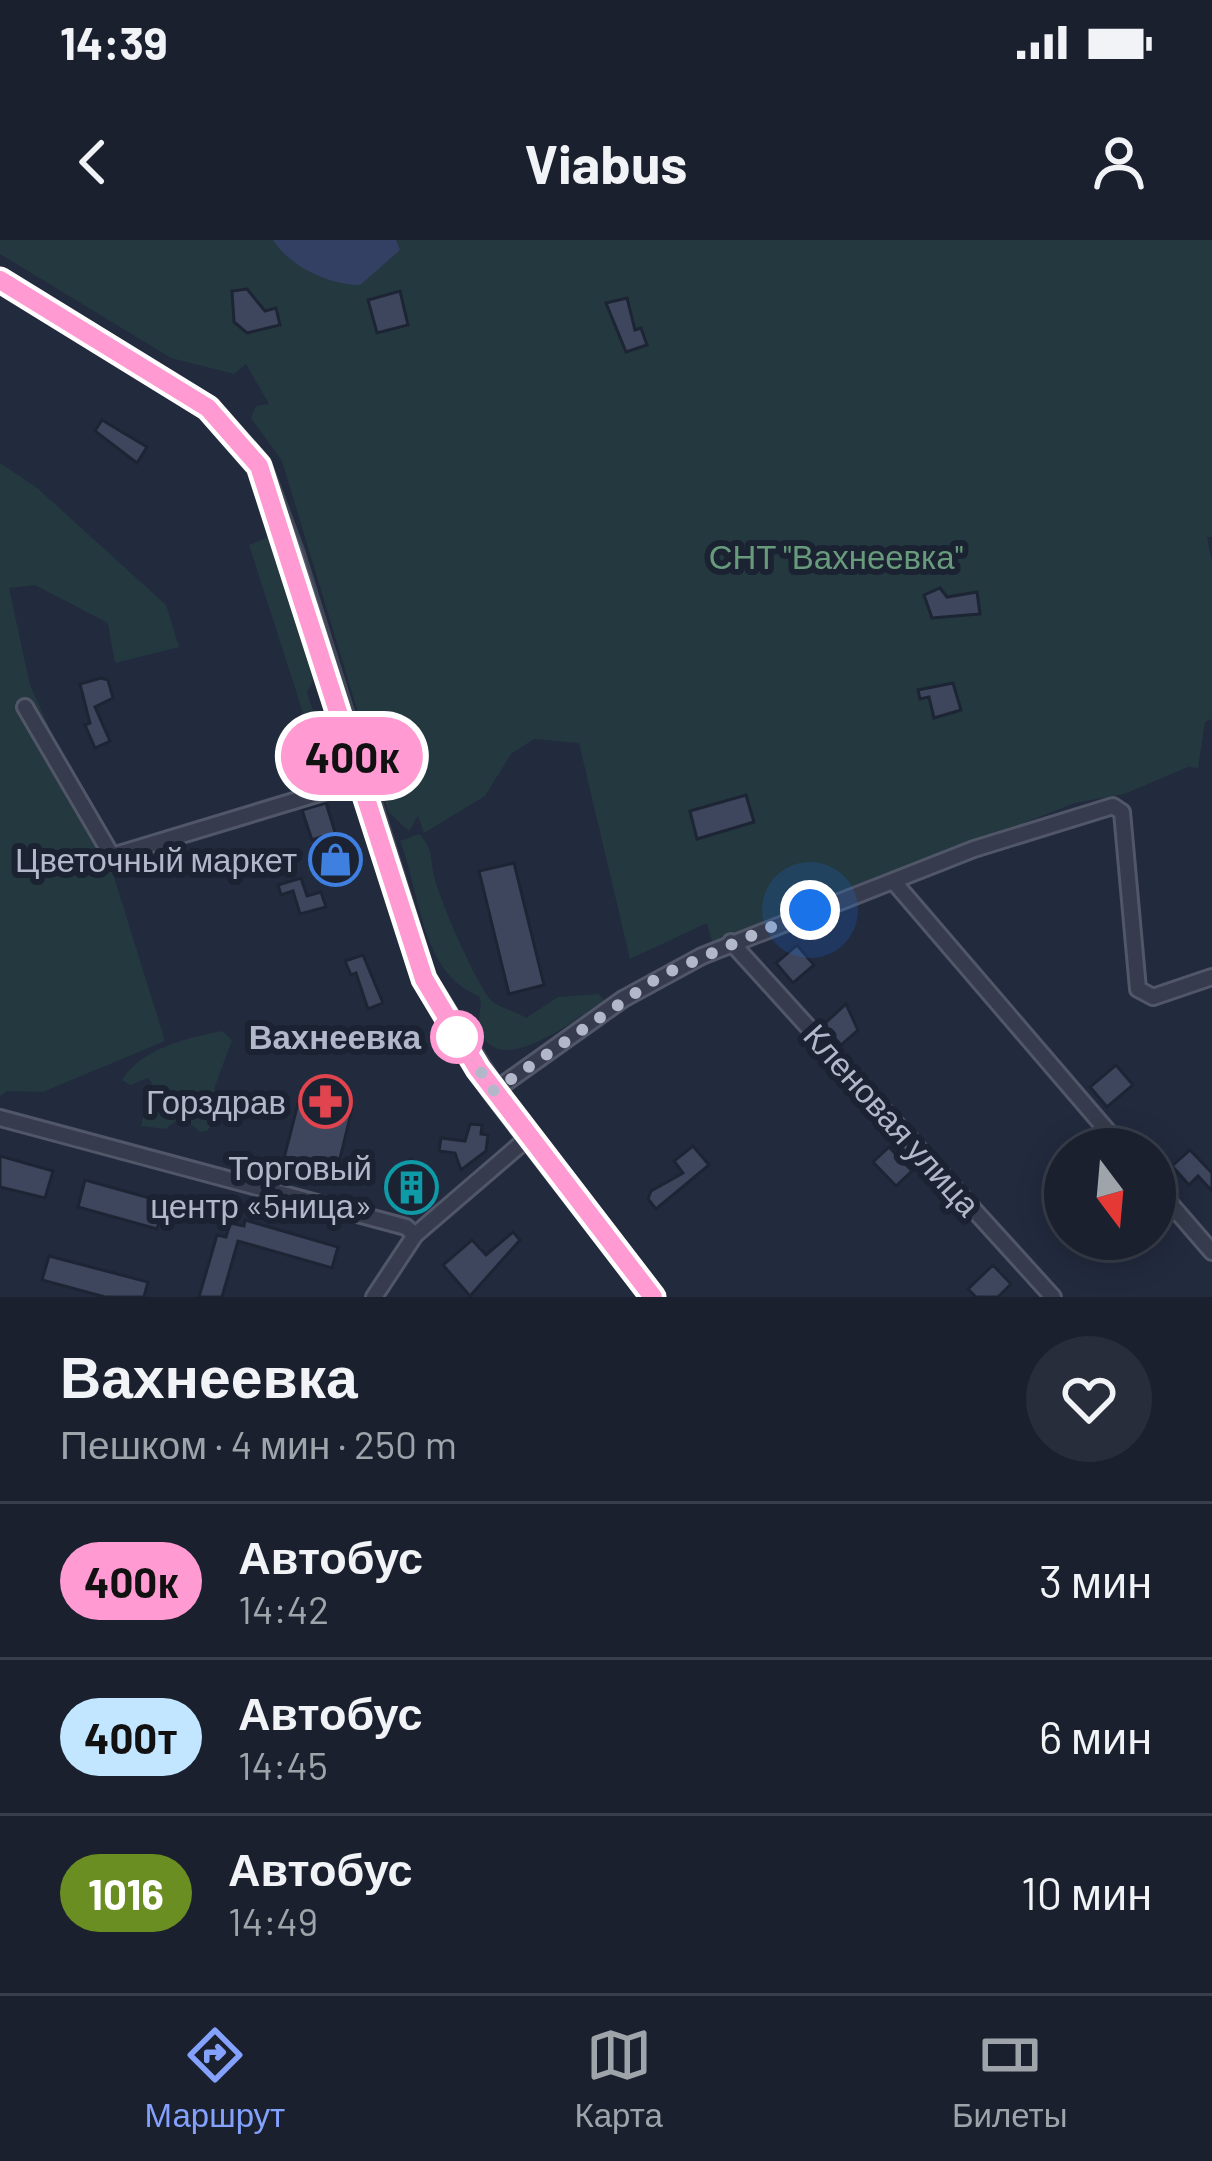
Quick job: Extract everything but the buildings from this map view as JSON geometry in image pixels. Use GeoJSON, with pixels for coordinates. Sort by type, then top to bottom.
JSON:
{"type":"FeatureCollection","features":[{"type":"Feature","properties":{"kind":"main road"},"geometry":{"type":"LineString","coordinates":[[0,280],[208,408],[241,439],[272,494],[424,979],[494,1091],[653,1297]]}},
{"type":"Feature","properties":{"kind":"street"},"geometry":{"type":"LineString","coordinates":[[25,707],[112,856],[360,781]]}},
{"type":"Feature","properties":{"kind":"street"},"geometry":{"type":"LineString","coordinates":[[494,1091],[660,976],[731,942],[1045,825],[1118,806],[1136,984],[1142,994],[1153,997],[1212,977]]}},
{"type":"Feature","properties":{"kind":"street"},"geometry":{"type":"LineString","coordinates":[[894,882],[1106,1128]]}},
{"type":"Feature","properties":{"kind":"street","name":"Кленовая улица"},"geometry":{"type":"LineString","coordinates":[[731,942],[1053,1297]]}},
{"type":"Feature","properties":{"kind":"street"},"geometry":{"type":"LineString","coordinates":[[0,1118],[390,1223],[415,1235]]}},
{"type":"Feature","properties":{"kind":"street"},"geometry":{"type":"LineString","coordinates":[[374,1297],[415,1235],[529,1137]]}},
{"type":"Feature","properties":{"kind":"street"},"geometry":{"type":"LineString","coordinates":[[1176,1210],[1212,1252]]}},
{"type":"Feature","properties":{"kind":"green space","name":"СНТ \"Вахнеевка\""},"geometry":{"type":"Polygon","coordinates":[[[0,240],[1212,240],[1212,537],[1207,537],[1212,562],[1212,719],[1205,722],[1198,768],[1188,767],[1124,794],[1075,803],[713,944],[707,923],[630,959],[579,743],[534,739],[511,754],[485,796],[424,833],[418,816],[409,831],[388,812],[282,461],[251,418],[256,406],[269,404],[246,364],[234,374],[171,358],[0,254],[0,240]]]}},
{"type":"Feature","properties":{"kind":"green space"},"geometry":{"type":"Polygon","coordinates":[[[0,463],[36,487],[166,605],[179,647],[115,663],[108,623],[35,585],[9,588],[30,685],[110,864],[165,1041],[43,1092],[7,1091],[0,1096],[0,463]]]}},
{"type":"Feature","properties":{"kind":"green space"},"geometry":{"type":"Polygon","coordinates":[[[269,537],[290,587],[313,680],[307,692],[330,764],[324,778],[249,545],[269,537]]]}},
{"type":"Feature","properties":{"kind":"green space"},"geometry":{"type":"Polygon","coordinates":[[[419,834],[429,849],[438,888],[460,942],[492,1001],[526,1018],[558,997],[598,994],[604,1000],[560,1030],[522,1048],[505,1050],[491,1045],[479,1027],[479,996],[445,969],[425,929],[400,841],[419,834]]]}},
{"type":"Feature","properties":{"kind":"green space"},"geometry":{"type":"Polygon","coordinates":[[[222,1031],[232,1040],[214,1089],[224,1105],[207,1131],[200,1132],[181,1116],[166,1129],[141,1126],[152,1083],[148,1078],[130,1085],[122,1080],[131,1069],[166,1046],[222,1031]]]}},
{"type":"Feature","properties":{"kind":"water"},"geometry":{"type":"Polygon","coordinates":[[[273,240],[396,240],[400,250],[360,285],[324,278],[300,266],[273,240]]]}},
{"type":"Feature","properties":{"kind":"bus line","name":"400к"},"geometry":{"type":"LineString","coordinates":[[0,280],[208,408],[241,439],[259,466],[292,553],[424,979],[478,1069],[653,1297]]}},
{"type":"Feature","properties":{"kind":"place","name":"Цветочный маркет"},"geometry":{"type":"Point","coordinates":[336,860]}},
{"type":"Feature","properties":{"kind":"place","name":"Вахнеевка"},"geometry":{"type":"Point","coordinates":[457,1037]}},
{"type":"Feature","properties":{"kind":"place","name":"Горздрав"},"geometry":{"type":"Point","coordinates":[325,1102]}},
{"type":"Feature","properties":{"kind":"place","name":"Торговый центр «5ница»"},"geometry":{"type":"Point","coordinates":[411,1187]}},
{"type":"Feature","properties":{"kind":"route"},"geometry":{"type":"LineString","coordinates":[[457,1037],[494,1091],[660,976],[810,910]]}}]}
